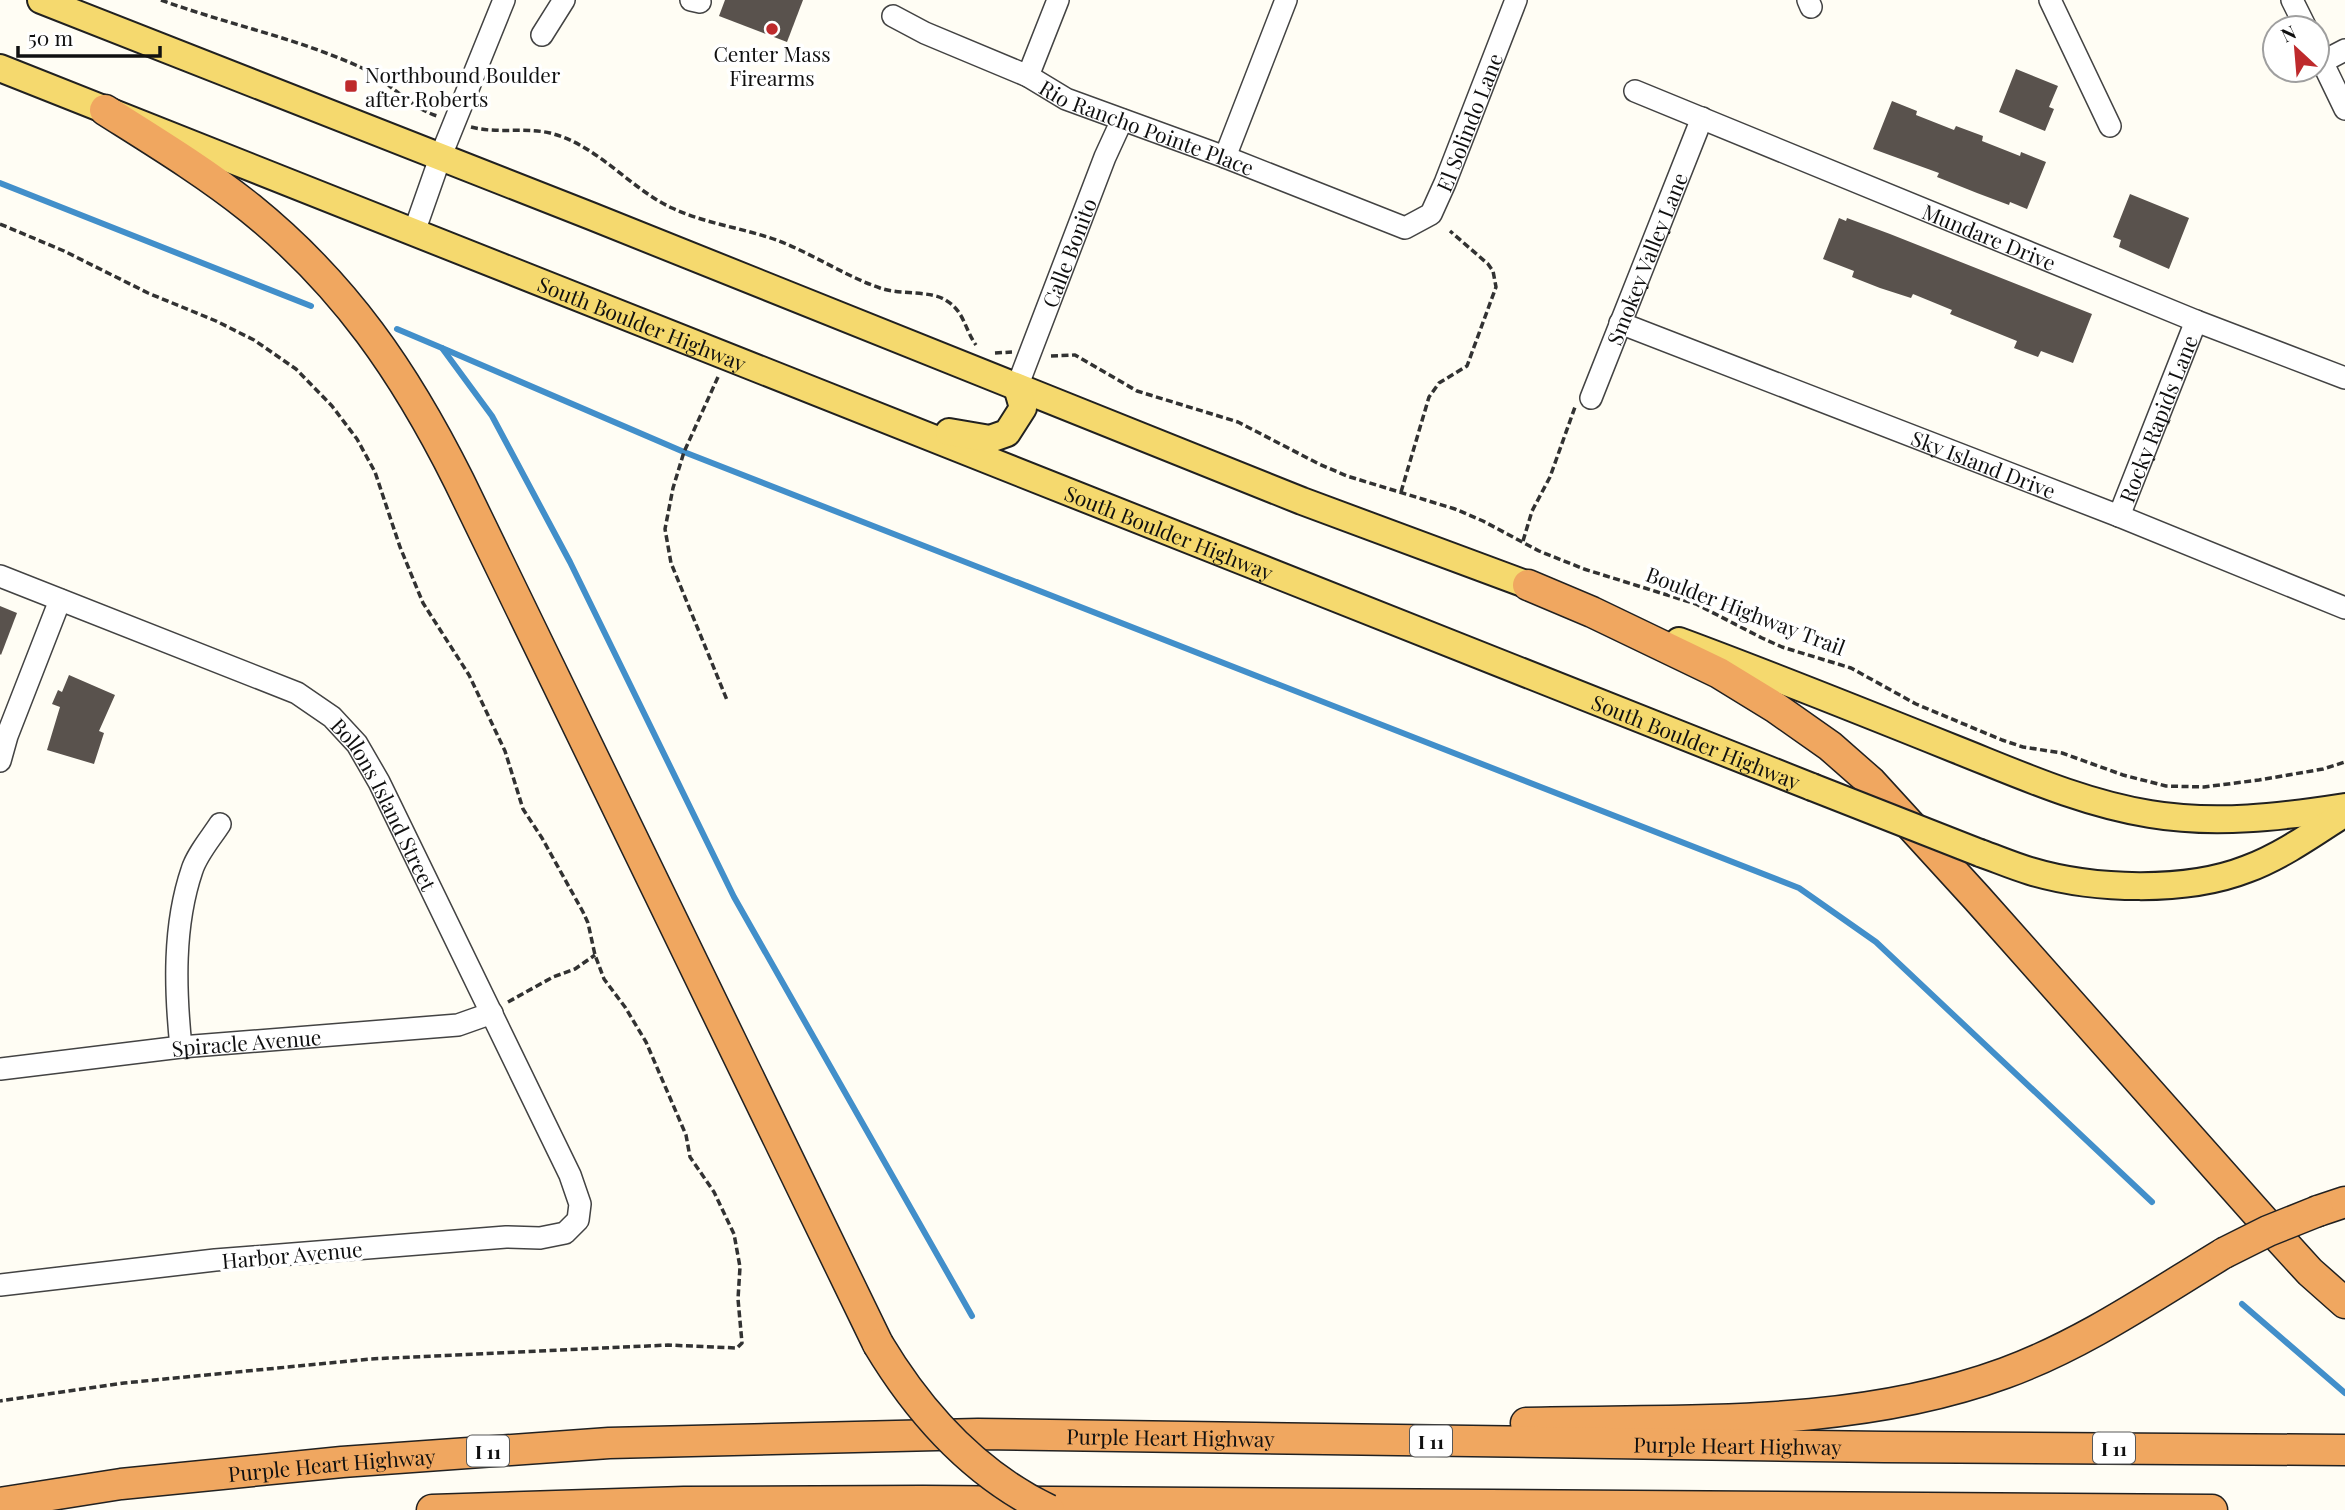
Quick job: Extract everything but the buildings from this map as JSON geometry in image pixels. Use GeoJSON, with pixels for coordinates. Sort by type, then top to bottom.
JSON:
{"type":"FeatureCollection","features":[{"type":"Feature","properties":{"kind":"highway"},"geometry":{"type":"LineString","coordinates":[[105,110],[222,187],[280,233],[332,285],[394,365],[454,470],[878,1344],[911,1395],[950,1440],[1002,1483],[1049,1510]]}},
{"type":"Feature","properties":{"kind":"highway"},"geometry":{"type":"LineString","coordinates":[[1528,585],[1592,612],[1720,674],[1776,708],[1830,746],[1871,782],[2278,1238],[2310,1272],[2345,1303]]}},
{"type":"Feature","properties":{"kind":"highway"},"geometry":{"type":"LineString","coordinates":[[978,1434],[1774,1417],[1830,1414],[1880,1407],[2006,1373],[2054,1352],[2104,1327],[2224,1253],[2268,1231],[2332,1206]]}},
{"type":"Feature","properties":{"kind":"highway","name":"Purple Heart Highway"},"geometry":{"type":"LineString","coordinates":[[0,1503],[121,1484],[342,1461],[596,1443],[978,1434],[1884,1447],[2345,1450]]}},
{"type":"Feature","properties":{"kind":"highway"},"geometry":{"type":"LineString","coordinates":[[432,1510],[684,1502],[883,1501],[2212,1510]]}},
{"type":"Feature","properties":{"kind":"main road"},"geometry":{"type":"LineString","coordinates":[[41,0],[1302,502],[1704,650],[2045,785],[2115,807],[2152,815],[2191,818],[2249,819],[2345,807]]}},
{"type":"Feature","properties":{"kind":"main road","name":"South Boulder Highway"},"geometry":{"type":"LineString","coordinates":[[0,68],[2032,872],[2118,885],[2162,885],[2201,881],[2247,869],[2304,840],[2345,813]]}},
{"type":"Feature","properties":{"kind":"main road"},"geometry":{"type":"LineString","coordinates":[[839,400],[940,430],[989,439],[1007,433],[1023,408],[1017,387]]}},
{"type":"Feature","properties":{"kind":"street"},"geometry":{"type":"LineString","coordinates":[[414,232],[440,158],[503,0]]}},
{"type":"Feature","properties":{"kind":"street"},"geometry":{"type":"LineString","coordinates":[[542,35],[564,0]]}},
{"type":"Feature","properties":{"kind":"street"},"geometry":{"type":"LineString","coordinates":[[1028,76],[1058,0]]}},
{"type":"Feature","properties":{"kind":"street"},"geometry":{"type":"LineString","coordinates":[[1225,157],[1286,0]]}},
{"type":"Feature","properties":{"kind":"street","name":"El Solindo Lane"},"geometry":{"type":"LineString","coordinates":[[1405,229],[1431,214],[1516,0]]}},
{"type":"Feature","properties":{"kind":"street"},"geometry":{"type":"LineString","coordinates":[[2050,0],[2110,125]]}},
{"type":"Feature","properties":{"kind":"street","name":"Rio Rancho Pointe Place"},"geometry":{"type":"LineString","coordinates":[[893,16],[925,33],[1028,76],[1066,99],[1225,157],[1405,229]]}},
{"type":"Feature","properties":{"kind":"street"},"geometry":{"type":"LineString","coordinates":[[2331,81],[2345,109]]}},
{"type":"Feature","properties":{"kind":"street","name":"Mundare Drive"},"geometry":{"type":"LineString","coordinates":[[1635,91],[2196,321],[2345,379]]}},
{"type":"Feature","properties":{"kind":"street","name":"Smokey Valley Lane"},"geometry":{"type":"LineString","coordinates":[[1591,398],[1702,118]]}},
{"type":"Feature","properties":{"kind":"street","name":"Calle Bonito"},"geometry":{"type":"LineString","coordinates":[[1017,387],[1105,157],[1122,120]]}},
{"type":"Feature","properties":{"kind":"street","name":"Rocky Rapids Lane"},"geometry":{"type":"LineString","coordinates":[[2119,516],[2196,321]]}},
{"type":"Feature","properties":{"kind":"street","name":"Sky Island Drive"},"geometry":{"type":"LineString","coordinates":[[1620,323],[2119,516],[2345,608]]}},
{"type":"Feature","properties":{"kind":"street","name":"Bollons Island Street"},"geometry":{"type":"LineString","coordinates":[[0,576],[297,693],[332,717],[357,744],[379,782],[570,1175],[580,1204],[578,1220]]}},
{"type":"Feature","properties":{"kind":"street"},"geometry":{"type":"LineString","coordinates":[[0,761],[7,736],[60,600]]}},
{"type":"Feature","properties":{"kind":"street"},"geometry":{"type":"LineString","coordinates":[[181,1047],[176,998],[183,913],[192,868],[220,824]]}},
{"type":"Feature","properties":{"kind":"street","name":"Spiracle Avenue"},"geometry":{"type":"LineString","coordinates":[[0,1069],[181,1047],[458,1025],[492,1013]]}},
{"type":"Feature","properties":{"kind":"street","name":"Harbor Avenue"},"geometry":{"type":"LineString","coordinates":[[0,1285],[215,1260],[506,1237],[540,1238],[565,1233],[578,1220]]}},
{"type":"Feature","properties":{"kind":"path"},"geometry":{"type":"LineString","coordinates":[[161,0],[333,55],[364,68],[425,112],[487,131],[549,133],[575,142],[651,197],[671,208],[781,242],[881,289],[946,299],[957,308],[978,348]]}},
{"type":"Feature","properties":{"kind":"path"},"geometry":{"type":"LineString","coordinates":[[0,224],[254,340],[296,369],[332,406],[357,439],[375,472],[403,556],[423,603],[478,693],[505,751],[523,809],[583,912],[604,979],[634,1021],[654,1059],[687,1135],[690,1157],[714,1192],[734,1234],[740,1267],[738,1299],[742,1343],[740,1346],[668,1345],[370,1359],[124,1383],[0,1401]]}},
{"type":"Feature","properties":{"kind":"path"},"geometry":{"type":"LineString","coordinates":[[1401,492],[1429,397],[1439,383],[1466,366],[1496,287],[1493,271],[1488,264],[1450,231]]}},
{"type":"Feature","properties":{"kind":"path","name":"Boulder Highway Trail"},"geometry":{"type":"LineString","coordinates":[[985,350],[994,353],[1004,351],[1054,356],[1074,355],[1137,391],[1238,422],[1319,464],[1376,486],[1455,509],[1539,551],[1584,569],[1696,604],[1782,646],[1851,668],[1916,704],[2023,747],[2062,753],[2146,782],[2166,786],[2204,787],[2292,775],[2345,762]]}},
{"type":"Feature","properties":{"kind":"path"},"geometry":{"type":"LineString","coordinates":[[727,356],[684,452],[664,529],[671,563],[727,700]]}},
{"type":"Feature","properties":{"kind":"path"},"geometry":{"type":"LineString","coordinates":[[1523,541],[1532,511],[1550,477],[1576,404],[1591,398]]}},
{"type":"Feature","properties":{"kind":"path"},"geometry":{"type":"LineString","coordinates":[[492,1013],[518,995],[575,969],[595,955]]}},
{"type":"Feature","properties":{"kind":"waterway"},"geometry":{"type":"LineString","coordinates":[[0,183],[311,306]]}},
{"type":"Feature","properties":{"kind":"waterway"},"geometry":{"type":"LineString","coordinates":[[397,329],[442,348],[492,416],[570,562],[734,897],[972,1316]]}},
{"type":"Feature","properties":{"kind":"waterway"},"geometry":{"type":"LineString","coordinates":[[442,348],[684,452],[1799,888],[1876,942],[2152,1202]]}},
{"type":"Feature","properties":{"kind":"waterway"},"geometry":{"type":"LineString","coordinates":[[2242,1304],[2345,1393]]}},
{"type":"Feature","properties":{"kind":"place","name":"Center Mass Firearms"},"geometry":{"type":"Point","coordinates":[772,29]}},
{"type":"Feature","properties":{"kind":"place","name":"Northbound Boulder after Roberts"},"geometry":{"type":"Point","coordinates":[351,86]}}]}
